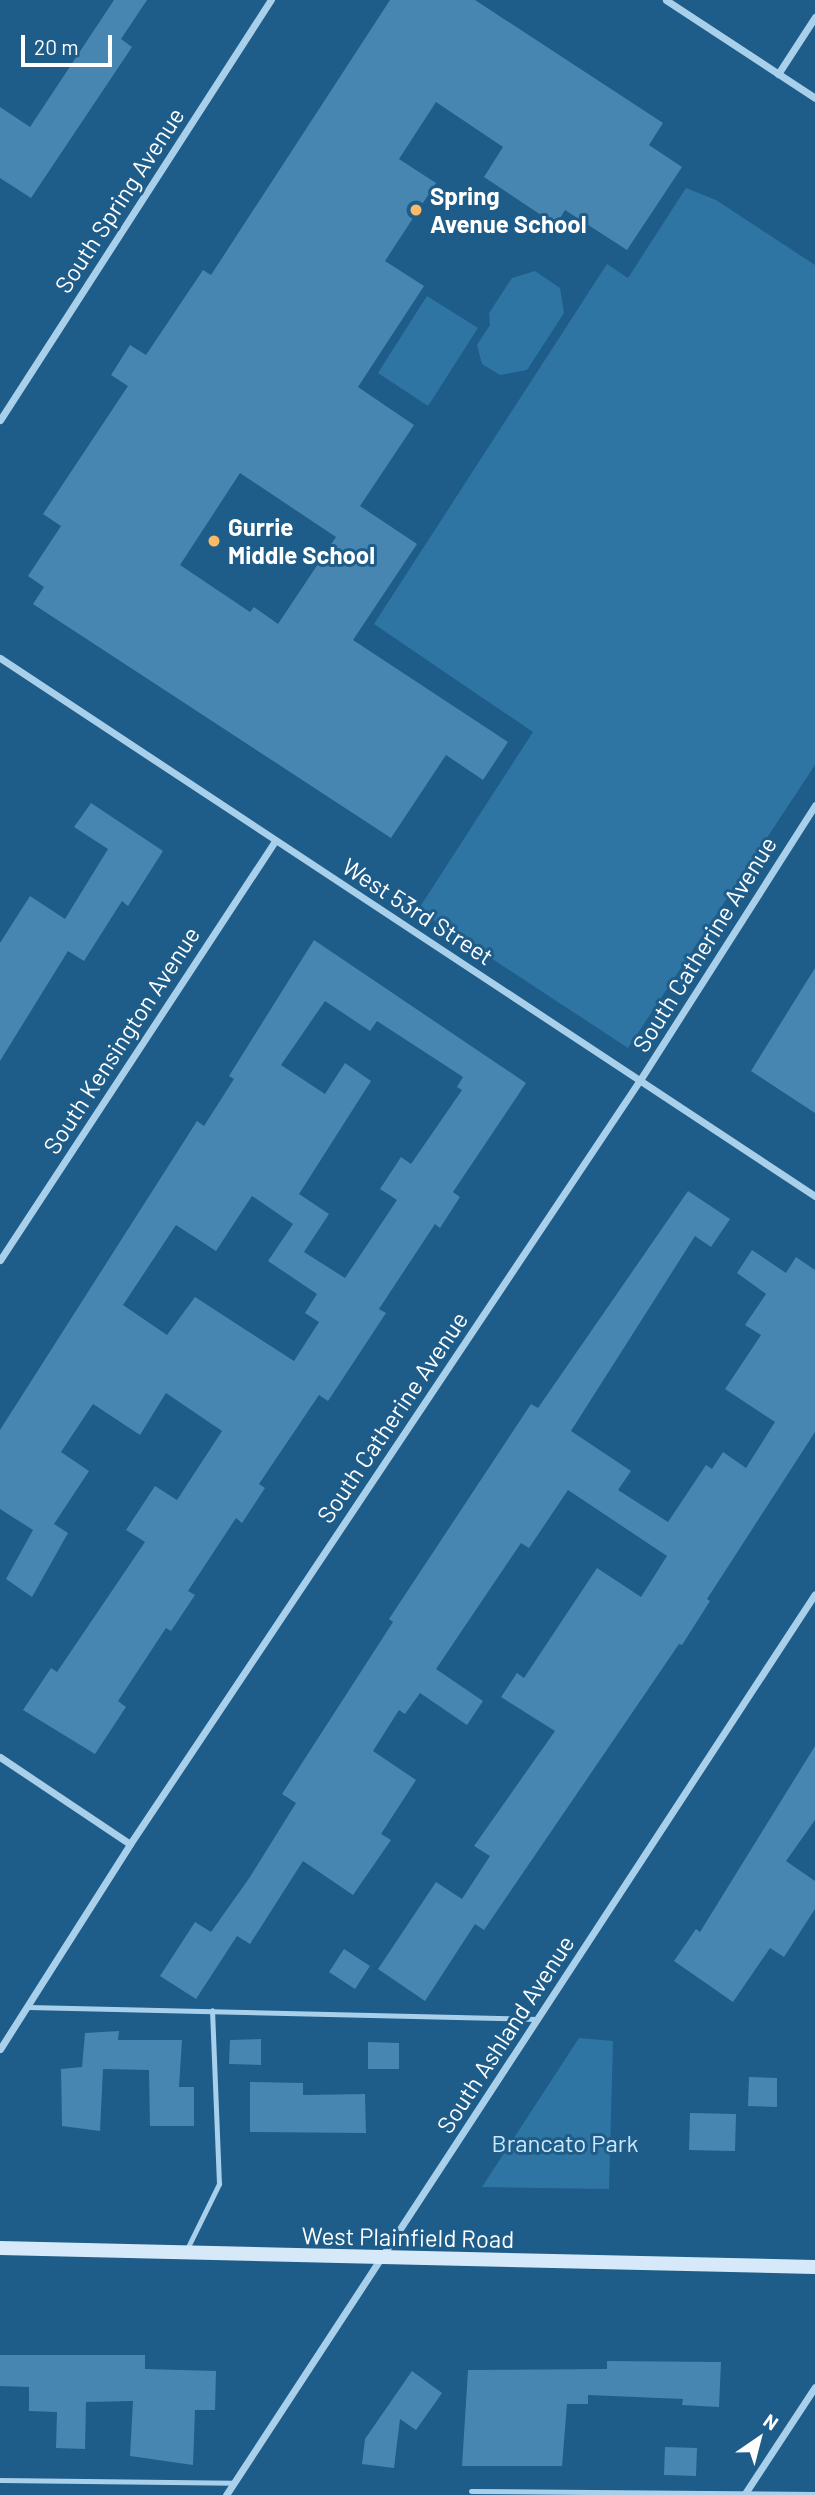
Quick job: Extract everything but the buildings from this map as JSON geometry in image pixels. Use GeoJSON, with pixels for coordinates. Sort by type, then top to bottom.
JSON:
{"type":"FeatureCollection","features":[{"type":"Feature","properties":{"kind":"main road","name":"West Plainfield Road"},"geometry":{"type":"LineString","coordinates":[[0,2248],[381,2260],[815,2267]]}},
{"type":"Feature","properties":{"kind":"street","name":"South Spring Avenue"},"geometry":{"type":"LineString","coordinates":[[0,420],[271,0]]}},
{"type":"Feature","properties":{"kind":"street"},"geometry":{"type":"LineString","coordinates":[[666,0],[815,98]]}},
{"type":"Feature","properties":{"kind":"street"},"geometry":{"type":"LineString","coordinates":[[778,74],[815,17]]}},
{"type":"Feature","properties":{"kind":"street","name":"West 53rd Street"},"geometry":{"type":"LineString","coordinates":[[0,658],[815,1196]]}},
{"type":"Feature","properties":{"kind":"street","name":"South Catherine Avenue"},"geometry":{"type":"LineString","coordinates":[[0,2049],[130,1844],[640,1080],[815,805]]}},
{"type":"Feature","properties":{"kind":"street","name":"South Kensington Avenue"},"geometry":{"type":"LineString","coordinates":[[0,1260],[275,841]]}},
{"type":"Feature","properties":{"kind":"street","name":"South Ashland Avenue"},"geometry":{"type":"LineString","coordinates":[[226,2495],[815,1594]]}},
{"type":"Feature","properties":{"kind":"street"},"geometry":{"type":"LineString","coordinates":[[0,1757],[130,1844]]}},
{"type":"Feature","properties":{"kind":"street"},"geometry":{"type":"LineString","coordinates":[[745,2494],[815,2387]]}},
{"type":"Feature","properties":{"kind":"lane"},"geometry":{"type":"LineString","coordinates":[[28,2007],[538,2019]]}},
{"type":"Feature","properties":{"kind":"lane"},"geometry":{"type":"LineString","coordinates":[[184,2253],[219,2184],[212,2010]]}},
{"type":"Feature","properties":{"kind":"lane"},"geometry":{"type":"LineString","coordinates":[[0,2480],[234,2483]]}},
{"type":"Feature","properties":{"kind":"lane"},"geometry":{"type":"LineString","coordinates":[[471,2491],[815,2494]]}},
{"type":"Feature","properties":{"kind":"green space"},"geometry":{"type":"Polygon","coordinates":[[[686,188],[716,200],[815,265],[815,765],[628,1048],[418,910],[533,732],[374,624],[607,264],[628,278],[686,188]]]}},
{"type":"Feature","properties":{"kind":"green space"},"geometry":{"type":"Polygon","coordinates":[[[535,271],[560,288],[564,313],[527,370],[500,375],[482,364],[477,345],[490,325],[489,313],[512,278],[535,271]]]}},
{"type":"Feature","properties":{"kind":"green space"},"geometry":{"type":"Polygon","coordinates":[[[427,296],[478,328],[428,406],[378,373],[427,296]]]}},
{"type":"Feature","properties":{"kind":"green space","name":"Brancato Park"},"geometry":{"type":"Polygon","coordinates":[[[579,2038],[613,2041],[609,2189],[482,2187],[579,2038]]]}},
{"type":"Feature","properties":{"kind":"place","name":"Spring Avenue School"},"geometry":{"type":"Point","coordinates":[416,210]}},
{"type":"Feature","properties":{"kind":"place","name":"Gurrie Middle School"},"geometry":{"type":"Point","coordinates":[214,541]}}]}
